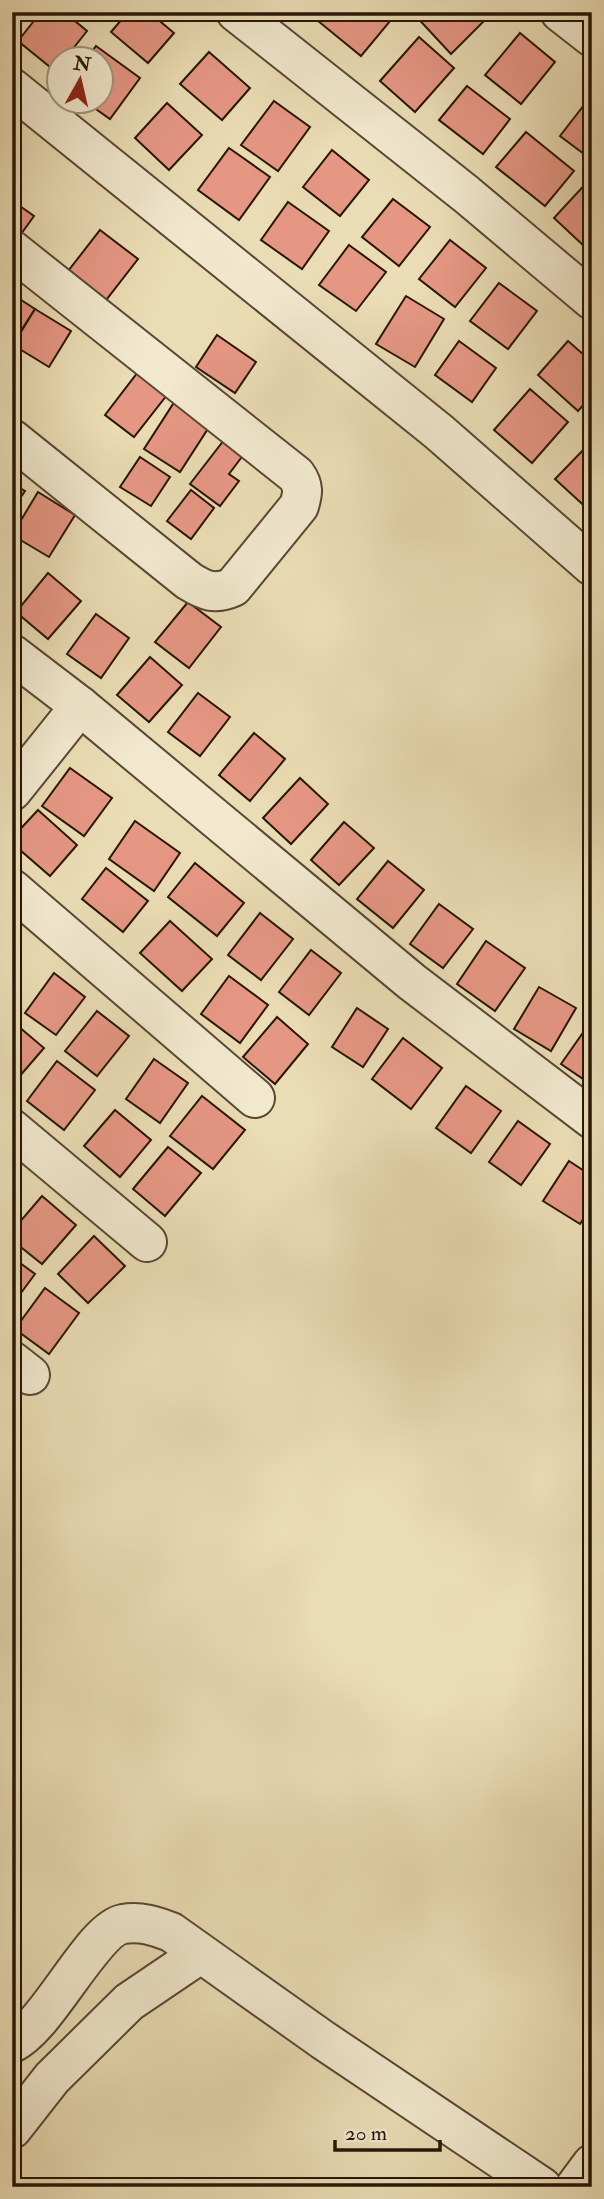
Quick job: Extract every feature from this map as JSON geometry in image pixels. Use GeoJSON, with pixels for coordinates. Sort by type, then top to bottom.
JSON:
{"type":"FeatureCollection","features":[{"type":"Feature","properties":{"kind":"street"},"geometry":{"type":"LineString","coordinates":[[236,12],[466,194],[592,300]]}},
{"type":"Feature","properties":{"kind":"street"},"geometry":{"type":"LineString","coordinates":[[559,12],[592,37]]}},
{"type":"Feature","properties":{"kind":"street"},"geometry":{"type":"LineString","coordinates":[[12,88],[439,432],[591,565]]}},
{"type":"Feature","properties":{"kind":"street"},"geometry":{"type":"LineString","coordinates":[[12,250],[296,475],[302,483],[303,493],[299,506],[233,587],[219,593],[204,590],[189,582],[12,439]]}},
{"type":"Feature","properties":{"kind":"street"},"geometry":{"type":"LineString","coordinates":[[12,654],[80,706],[412,982],[592,1119]]}},
{"type":"Feature","properties":{"kind":"street"},"geometry":{"type":"LineString","coordinates":[[12,791],[80,706]]}},
{"type":"Feature","properties":{"kind":"street"},"geometry":{"type":"LineString","coordinates":[[12,889],[255,1098]]}},
{"type":"Feature","properties":{"kind":"street"},"geometry":{"type":"LineString","coordinates":[[12,1129],[147,1242]]}},
{"type":"Feature","properties":{"kind":"street"},"geometry":{"type":"LineString","coordinates":[[12,2043],[34,2026],[99,1942],[120,1925],[147,1923],[171,1932],[323,2040],[542,2187]]}},
{"type":"Feature","properties":{"kind":"street"},"geometry":{"type":"LineString","coordinates":[[12,2129],[52,2078],[129,2001],[200,1954]]}},
{"type":"Feature","properties":{"kind":"street"},"geometry":{"type":"LineString","coordinates":[[575,2187],[592,2164]]}},
{"type":"Feature","properties":{"kind":"building"},"geometry":{"type":"Polygon","coordinates":[[[41,12],[64,12],[87,31],[75,46],[46,46],[46,64],[18,41],[41,12]]]}},
{"type":"Feature","properties":{"kind":"building"},"geometry":{"type":"Polygon","coordinates":[[[128,12],[169,12],[161,22],[174,33],[148,63],[111,32],[128,12]]]}},
{"type":"Feature","properties":{"kind":"building"},"geometry":{"type":"Polygon","coordinates":[[[326,12],[381,12],[391,20],[361,56],[318,21],[326,12]]]}},
{"type":"Feature","properties":{"kind":"building"},"geometry":{"type":"Polygon","coordinates":[[[412,12],[474,12],[483,22],[451,54],[412,12]]]}},
{"type":"Feature","properties":{"kind":"building"},"geometry":{"type":"Polygon","coordinates":[[[520,33],[555,62],[521,104],[485,75],[520,33]]]}},
{"type":"Feature","properties":{"kind":"building"},"geometry":{"type":"Polygon","coordinates":[[[419,37],[454,68],[415,112],[380,81],[419,37]]]}},
{"type":"Feature","properties":{"kind":"building"},"geometry":{"type":"Polygon","coordinates":[[[209,52],[250,88],[222,120],[180,84],[209,52]]]}},
{"type":"Feature","properties":{"kind":"building"},"geometry":{"type":"Polygon","coordinates":[[[116,61],[140,78],[116,111],[116,61]]]}},
{"type":"Feature","properties":{"kind":"building"},"geometry":{"type":"Polygon","coordinates":[[[467,86],[510,119],[483,154],[439,120],[467,86]]]}},
{"type":"Feature","properties":{"kind":"building"},"geometry":{"type":"Polygon","coordinates":[[[592,96],[592,160],[560,136],[592,96]]]}},
{"type":"Feature","properties":{"kind":"building"},"geometry":{"type":"Polygon","coordinates":[[[274,101],[310,127],[278,171],[241,145],[274,101]]]}},
{"type":"Feature","properties":{"kind":"building"},"geometry":{"type":"Polygon","coordinates":[[[167,103],[202,135],[169,170],[135,138],[167,103]]]}},
{"type":"Feature","properties":{"kind":"building"},"geometry":{"type":"Polygon","coordinates":[[[526,132],[574,171],[545,206],[496,167],[526,132]]]}},
{"type":"Feature","properties":{"kind":"building"},"geometry":{"type":"Polygon","coordinates":[[[229,148],[270,177],[239,220],[198,190],[229,148]]]}},
{"type":"Feature","properties":{"kind":"building"},"geometry":{"type":"Polygon","coordinates":[[[332,150],[369,180],[340,216],[303,187],[332,150]]]}},
{"type":"Feature","properties":{"kind":"building"},"geometry":{"type":"Polygon","coordinates":[[[590,179],[592,243],[589,240],[584,246],[554,218],[590,179]]]}},
{"type":"Feature","properties":{"kind":"building"},"geometry":{"type":"Polygon","coordinates":[[[393,199],[430,227],[399,266],[362,237],[393,199]]]}},
{"type":"Feature","properties":{"kind":"building"},"geometry":{"type":"Polygon","coordinates":[[[288,202],[329,231],[302,269],[261,240],[288,202]]]}},
{"type":"Feature","properties":{"kind":"building"},"geometry":{"type":"Polygon","coordinates":[[[17,204],[34,216],[16,241],[12,239],[12,212],[17,204]]]}},
{"type":"Feature","properties":{"kind":"building"},"geometry":{"type":"Polygon","coordinates":[[[100,230],[138,259],[103,304],[65,275],[100,230]]]}},
{"type":"Feature","properties":{"kind":"building"},"geometry":{"type":"Polygon","coordinates":[[[450,240],[486,268],[455,307],[419,279],[450,240]]]}},
{"type":"Feature","properties":{"kind":"building"},"geometry":{"type":"Polygon","coordinates":[[[349,245],[386,272],[356,311],[319,285],[349,245]]]}},
{"type":"Feature","properties":{"kind":"building"},"geometry":{"type":"Polygon","coordinates":[[[499,283],[537,311],[508,349],[470,321],[499,283]]]}},
{"type":"Feature","properties":{"kind":"building"},"geometry":{"type":"Polygon","coordinates":[[[12,294],[35,309],[15,340],[12,338],[12,294]]]}},
{"type":"Feature","properties":{"kind":"building"},"geometry":{"type":"Polygon","coordinates":[[[406,296],[444,319],[415,367],[376,344],[406,296]]]}},
{"type":"Feature","properties":{"kind":"building"},"geometry":{"type":"Polygon","coordinates":[[[35,309],[71,331],[49,367],[13,345],[35,309]]]}},
{"type":"Feature","properties":{"kind":"building"},"geometry":{"type":"Polygon","coordinates":[[[217,335],[256,362],[235,393],[196,367],[217,335]]]}},
{"type":"Feature","properties":{"kind":"building"},"geometry":{"type":"Polygon","coordinates":[[[459,341],[496,368],[472,402],[435,375],[459,341]]]}},
{"type":"Feature","properties":{"kind":"building"},"geometry":{"type":"Polygon","coordinates":[[[568,341],[592,362],[592,395],[578,411],[538,375],[568,341]]]}},
{"type":"Feature","properties":{"kind":"building"},"geometry":{"type":"Polygon","coordinates":[[[138,372],[167,395],[134,437],[105,415],[138,372]]]}},
{"type":"Feature","properties":{"kind":"building"},"geometry":{"type":"Polygon","coordinates":[[[530,389],[568,422],[532,463],[494,430],[530,389]]]}},
{"type":"Feature","properties":{"kind":"building"},"geometry":{"type":"Polygon","coordinates":[[[175,401],[211,424],[180,472],[144,449],[175,401]]]}},
{"type":"Feature","properties":{"kind":"building"},"geometry":{"type":"Polygon","coordinates":[[[224,440],[244,454],[229,474],[239,481],[220,506],[190,484],[224,440]]]}},
{"type":"Feature","properties":{"kind":"building"},"geometry":{"type":"Polygon","coordinates":[[[592,443],[592,513],[555,479],[592,443]]]}},
{"type":"Feature","properties":{"kind":"building"},"geometry":{"type":"Polygon","coordinates":[[[140,457],[170,477],[151,506],[120,487],[140,457]]]}},
{"type":"Feature","properties":{"kind":"building"},"geometry":{"type":"Polygon","coordinates":[[[12,483],[25,491],[12,510],[12,483]]]}},
{"type":"Feature","properties":{"kind":"building"},"geometry":{"type":"Polygon","coordinates":[[[191,490],[214,508],[191,539],[167,521],[191,490]]]}},
{"type":"Feature","properties":{"kind":"building"},"geometry":{"type":"Polygon","coordinates":[[[38,492],[75,515],[49,557],[12,535],[38,492]]]}},
{"type":"Feature","properties":{"kind":"building"},"geometry":{"type":"Polygon","coordinates":[[[48,573],[81,601],[48,639],[16,612],[48,573]]]}},
{"type":"Feature","properties":{"kind":"building"},"geometry":{"type":"Polygon","coordinates":[[[188,602],[221,627],[189,668],[155,642],[188,602]]]}},
{"type":"Feature","properties":{"kind":"building"},"geometry":{"type":"Polygon","coordinates":[[[96,614],[129,638],[101,678],[67,654],[96,614]]]}},
{"type":"Feature","properties":{"kind":"building"},"geometry":{"type":"Polygon","coordinates":[[[150,657],[182,685],[149,722],[117,695],[150,657]]]}},
{"type":"Feature","properties":{"kind":"building"},"geometry":{"type":"Polygon","coordinates":[[[198,693],[230,717],[200,756],[168,732],[198,693]]]}},
{"type":"Feature","properties":{"kind":"building"},"geometry":{"type":"Polygon","coordinates":[[[254,733],[285,759],[250,801],[219,775],[254,733]]]}},
{"type":"Feature","properties":{"kind":"building"},"geometry":{"type":"Polygon","coordinates":[[[70,768],[112,798],[84,836],[42,806],[70,768]]]}},
{"type":"Feature","properties":{"kind":"building"},"geometry":{"type":"Polygon","coordinates":[[[300,778],[328,804],[291,844],[263,818],[300,778]]]}},
{"type":"Feature","properties":{"kind":"building"},"geometry":{"type":"Polygon","coordinates":[[[38,810],[77,845],[50,876],[12,843],[12,838],[38,810]]]}},
{"type":"Feature","properties":{"kind":"building"},"geometry":{"type":"Polygon","coordinates":[[[135,821],[180,853],[154,891],[109,859],[135,821]]]}},
{"type":"Feature","properties":{"kind":"building"},"geometry":{"type":"Polygon","coordinates":[[[344,822],[374,848],[339,885],[311,860],[344,822]]]}},
{"type":"Feature","properties":{"kind":"building"},"geometry":{"type":"Polygon","coordinates":[[[388,861],[424,890],[393,928],[357,899],[388,861]]]}},
{"type":"Feature","properties":{"kind":"building"},"geometry":{"type":"Polygon","coordinates":[[[195,863],[244,903],[217,936],[168,897],[195,863]]]}},
{"type":"Feature","properties":{"kind":"building"},"geometry":{"type":"Polygon","coordinates":[[[106,868],[148,901],[123,932],[82,899],[106,868]]]}},
{"type":"Feature","properties":{"kind":"building"},"geometry":{"type":"Polygon","coordinates":[[[439,904],[473,929],[443,968],[410,944],[439,904]]]}},
{"type":"Feature","properties":{"kind":"building"},"geometry":{"type":"Polygon","coordinates":[[[260,913],[293,939],[261,980],[228,955],[260,913]]]}},
{"type":"Feature","properties":{"kind":"building"},"geometry":{"type":"Polygon","coordinates":[[[170,921],[212,959],[182,991],[140,953],[170,921]]]}},
{"type":"Feature","properties":{"kind":"building"},"geometry":{"type":"Polygon","coordinates":[[[486,941],[525,968],[495,1011],[457,984],[486,941]]]}},
{"type":"Feature","properties":{"kind":"building"},"geometry":{"type":"Polygon","coordinates":[[[311,950],[341,973],[309,1015],[279,992],[311,950]]]}},
{"type":"Feature","properties":{"kind":"building"},"geometry":{"type":"Polygon","coordinates":[[[54,973],[85,997],[56,1035],[25,1013],[54,973]]]}},
{"type":"Feature","properties":{"kind":"building"},"geometry":{"type":"Polygon","coordinates":[[[229,976],[268,1005],[240,1043],[201,1014],[229,976]]]}},
{"type":"Feature","properties":{"kind":"building"},"geometry":{"type":"Polygon","coordinates":[[[539,987],[576,1008],[551,1051],[514,1029],[539,987]]]}},
{"type":"Feature","properties":{"kind":"building"},"geometry":{"type":"Polygon","coordinates":[[[357,1008],[388,1029],[363,1067],[332,1047],[357,1008]]]}},
{"type":"Feature","properties":{"kind":"building"},"geometry":{"type":"Polygon","coordinates":[[[97,1011],[129,1036],[97,1076],[65,1051],[97,1011]]]}},
{"type":"Feature","properties":{"kind":"building"},"geometry":{"type":"Polygon","coordinates":[[[277,1017],[308,1044],[275,1084],[243,1057],[277,1017]]]}},
{"type":"Feature","properties":{"kind":"building"},"geometry":{"type":"Polygon","coordinates":[[[12,1021],[44,1048],[12,1085],[12,1021]]]}},
{"type":"Feature","properties":{"kind":"building"},"geometry":{"type":"Polygon","coordinates":[[[589,1024],[592,1026],[592,1085],[561,1064],[589,1024]]]}},
{"type":"Feature","properties":{"kind":"building"},"geometry":{"type":"Polygon","coordinates":[[[403,1038],[442,1068],[411,1109],[372,1079],[403,1038]]]}},
{"type":"Feature","properties":{"kind":"building"},"geometry":{"type":"Polygon","coordinates":[[[154,1059],[188,1083],[160,1123],[126,1099],[154,1059]]]}},
{"type":"Feature","properties":{"kind":"building"},"geometry":{"type":"Polygon","coordinates":[[[57,1061],[95,1090],[64,1130],[27,1101],[57,1061]]]}},
{"type":"Feature","properties":{"kind":"building"},"geometry":{"type":"Polygon","coordinates":[[[466,1086],[501,1111],[471,1153],[436,1128],[466,1086]]]}},
{"type":"Feature","properties":{"kind":"building"},"geometry":{"type":"Polygon","coordinates":[[[202,1096],[245,1130],[213,1169],[170,1136],[202,1096]]]}},
{"type":"Feature","properties":{"kind":"building"},"geometry":{"type":"Polygon","coordinates":[[[115,1110],[151,1140],[120,1177],[84,1146],[115,1110]]]}},
{"type":"Feature","properties":{"kind":"building"},"geometry":{"type":"Polygon","coordinates":[[[518,1121],[550,1144],[521,1185],[489,1162],[518,1121]]]}},
{"type":"Feature","properties":{"kind":"building"},"geometry":{"type":"Polygon","coordinates":[[[168,1147],[201,1173],[165,1216],[133,1189],[168,1147]]]}},
{"type":"Feature","properties":{"kind":"building"},"geometry":{"type":"Polygon","coordinates":[[[569,1161],[592,1176],[592,1206],[580,1224],[543,1201],[569,1161]]]}},
{"type":"Feature","properties":{"kind":"building"},"geometry":{"type":"Polygon","coordinates":[[[42,1196],[76,1225],[42,1264],[12,1240],[12,1231],[42,1196]]]}},
{"type":"Feature","properties":{"kind":"building"},"geometry":{"type":"Polygon","coordinates":[[[94,1236],[125,1266],[88,1303],[58,1274],[94,1236]]]}},
{"type":"Feature","properties":{"kind":"building"},"geometry":{"type":"Polygon","coordinates":[[[12,1257],[35,1274],[12,1305],[12,1257]]]}},
{"type":"Feature","properties":{"kind":"building"},"geometry":{"type":"Polygon","coordinates":[[[45,1288],[79,1313],[49,1354],[15,1329],[45,1288]]]}}]}
